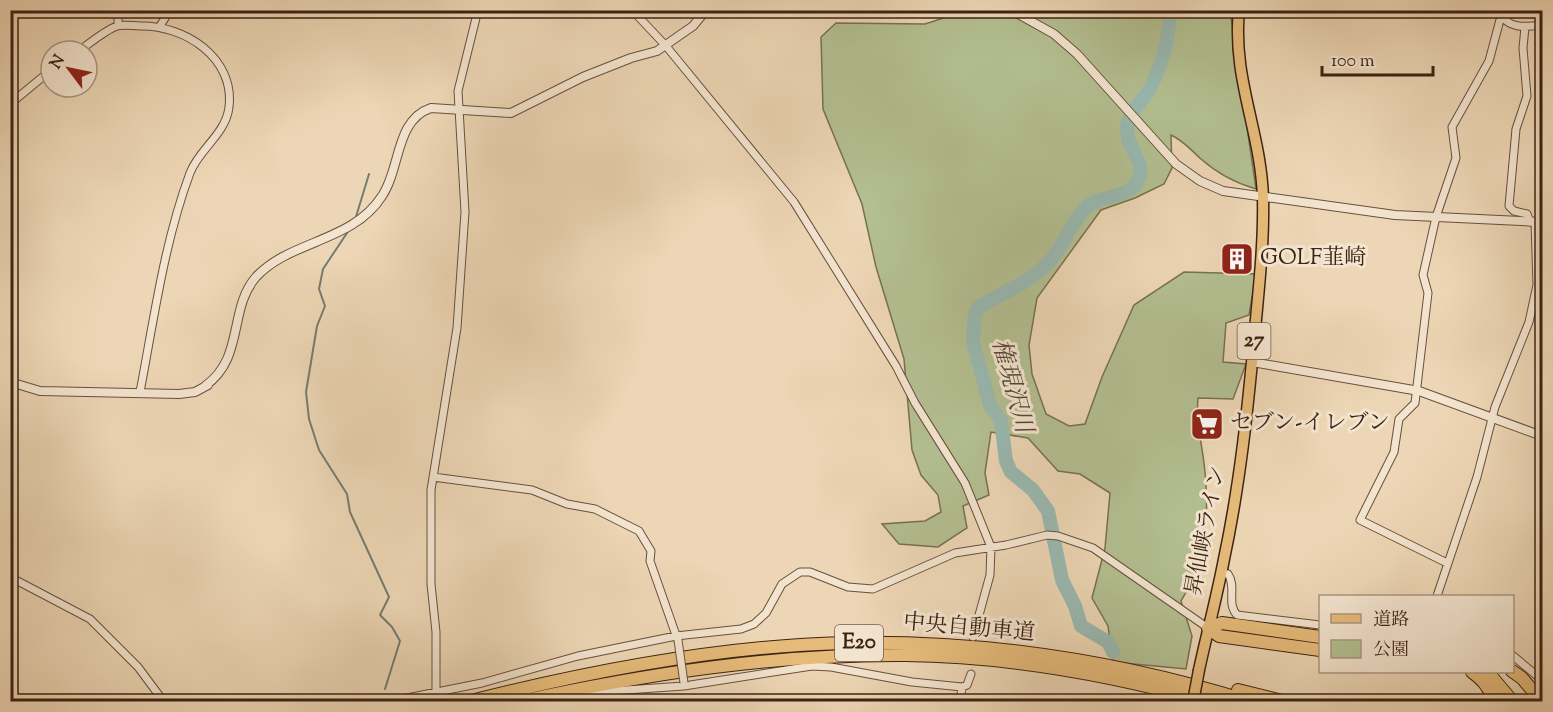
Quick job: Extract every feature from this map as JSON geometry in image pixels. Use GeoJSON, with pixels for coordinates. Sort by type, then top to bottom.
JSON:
{"type":"FeatureCollection","features":[{"type":"Feature","properties":{"kind":"highway"},"geometry":{"type":"LineString","coordinates":[[1208,628],[1222,623],[1317,643]]}},
{"type":"Feature","properties":{"kind":"highway","name":"中央自動車道"},"geometry":{"type":"LineString","coordinates":[[467,702],[639,666],[772,648],[842,643],[906,643],[1064,659],[1169,679],[1251,702]]}},
{"type":"Feature","properties":{"kind":"highway","name":"中央自動車道"},"geometry":{"type":"LineString","coordinates":[[517,702],[606,683],[772,660],[907,655],[1062,670],[1113,678],[1210,702]]}},
{"type":"Feature","properties":{"kind":"highway"},"geometry":{"type":"LineString","coordinates":[[1514,672],[1522,678],[1542,702]]}},
{"type":"Feature","properties":{"kind":"highway"},"geometry":{"type":"LineString","coordinates":[[1473,673],[1482,679],[1491,692],[1494,702]]}},
{"type":"Feature","properties":{"kind":"highway"},"geometry":{"type":"LineString","coordinates":[[1485,673],[1497,682],[1513,702]]}},
{"type":"Feature","properties":{"kind":"highway"},"geometry":{"type":"LineString","coordinates":[[1495,673],[1514,688],[1523,702]]}},
{"type":"Feature","properties":{"kind":"highway"},"geometry":{"type":"LineString","coordinates":[[1169,679],[1241,690],[1286,702]]}},
{"type":"Feature","properties":{"kind":"main road","name":"昇仙峡ライン"},"geometry":{"type":"LineString","coordinates":[[1193,702],[1221,573],[1240,466],[1262,257],[1263,197],[1257,140],[1239,70],[1239,10]]}},
{"type":"Feature","properties":{"kind":"street"},"geometry":{"type":"LineString","coordinates":[[118,10],[118,26]]}},
{"type":"Feature","properties":{"kind":"street"},"geometry":{"type":"LineString","coordinates":[[160,26],[170,10]]}},
{"type":"Feature","properties":{"kind":"street"},"geometry":{"type":"LineString","coordinates":[[436,696],[436,632],[431,566],[433,477],[458,327],[465,212],[458,109],[462,71],[478,10]]}},
{"type":"Feature","properties":{"kind":"street"},"geometry":{"type":"LineString","coordinates":[[607,10],[634,12],[666,46],[794,202],[896,366],[915,402],[965,483],[991,547],[990,575],[973,637]]}},
{"type":"Feature","properties":{"kind":"street"},"geometry":{"type":"LineString","coordinates":[[10,382],[40,391],[179,394],[195,392],[220,374],[228,359],[246,292],[257,276],[280,260],[338,233],[367,215],[383,195],[394,172],[404,134],[411,119],[420,112],[431,108],[498,114],[511,113],[583,77],[666,46],[693,26],[706,10]]}},
{"type":"Feature","properties":{"kind":"street"},"geometry":{"type":"LineString","coordinates":[[1011,10],[1054,34],[1077,54],[1135,120],[1188,174],[1222,191],[1395,215],[1536,222]]}},
{"type":"Feature","properties":{"kind":"street"},"geometry":{"type":"LineString","coordinates":[[1500,13],[1510,23],[1525,27],[1542,24],[1540,10]]}},
{"type":"Feature","properties":{"kind":"street"},"geometry":{"type":"LineString","coordinates":[[1447,563],[1360,520],[1394,452],[1399,419],[1415,404],[1419,392],[1428,293],[1423,275],[1436,218],[1456,158],[1452,127],[1489,61],[1500,13]]}},
{"type":"Feature","properties":{"kind":"street"},"geometry":{"type":"LineString","coordinates":[[98,39],[118,26],[160,26],[177,30],[219,62],[229,84],[229,109],[222,127],[200,154],[190,171],[176,217],[140,392]]}},
{"type":"Feature","properties":{"kind":"street"},"geometry":{"type":"LineString","coordinates":[[1438,595],[1477,477],[1493,417],[1530,322],[1535,298],[1536,222],[1531,216],[1514,211],[1509,206],[1516,129],[1527,96],[1523,48],[1525,27]]}},
{"type":"Feature","properties":{"kind":"street"},"geometry":{"type":"LineString","coordinates":[[10,104],[39,80]]}},
{"type":"Feature","properties":{"kind":"street"},"geometry":{"type":"LineString","coordinates":[[1252,362],[1419,392],[1542,436]]}},
{"type":"Feature","properties":{"kind":"street"},"geometry":{"type":"LineString","coordinates":[[433,477],[532,490],[567,504],[595,509],[632,525],[639,531],[651,550],[650,561],[677,638],[684,684]]}},
{"type":"Feature","properties":{"kind":"street"},"geometry":{"type":"LineString","coordinates":[[387,702],[436,696],[578,656],[741,629],[754,624],[766,613],[782,584],[800,572],[810,572],[848,587],[873,589],[955,553],[1047,535],[1058,536],[1093,548],[1208,628]]}},
{"type":"Feature","properties":{"kind":"street"},"geometry":{"type":"LineString","coordinates":[[1221,573],[1228,574],[1232,580],[1232,605],[1237,615],[1319,625]]}},
{"type":"Feature","properties":{"kind":"street"},"geometry":{"type":"LineString","coordinates":[[10,577],[73,608],[90,619],[138,667],[164,702]]}},
{"type":"Feature","properties":{"kind":"street"},"geometry":{"type":"LineString","coordinates":[[1514,657],[1542,680]]}},
{"type":"Feature","properties":{"kind":"street"},"geometry":{"type":"LineString","coordinates":[[560,702],[611,692],[812,666],[831,667],[912,682],[962,687],[968,685],[970,674]]}},
{"type":"Feature","properties":{"kind":"street"},"geometry":{"type":"LineString","coordinates":[[960,702],[962,687]]}},
{"type":"Feature","properties":{"kind":"green space"},"geometry":{"type":"Polygon","coordinates":[[[965,11],[1230,11],[1256,189],[1220,174],[1184,143],[1171,135],[1172,168],[1164,184],[1135,198],[1101,210],[1037,298],[1029,345],[1032,374],[1046,414],[1069,426],[1085,424],[1102,377],[1134,305],[1184,272],[1256,274],[1249,315],[1226,323],[1223,362],[1246,364],[1233,399],[1198,398],[1198,423],[1207,499],[1201,551],[1190,585],[1181,601],[1192,636],[1186,669],[1113,662],[1108,626],[1092,598],[1105,548],[1110,493],[1080,474],[1058,471],[1028,438],[991,432],[985,473],[989,495],[963,506],[967,528],[938,547],[899,544],[882,524],[925,521],[941,512],[938,495],[921,475],[912,450],[904,359],[876,267],[862,204],[823,109],[821,37],[836,23],[925,24],[965,11]]]}},
{"type":"Feature","properties":{"kind":"waterway","name":"権現沢川"},"geometry":{"type":"LineString","coordinates":[[1113,652],[1108,642],[1081,626],[1075,606],[1062,580],[1048,511],[1033,490],[1011,472],[1006,461],[1001,421],[990,405],[973,342],[975,314],[979,307],[1029,279],[1046,265],[1087,207],[1098,200],[1119,195],[1136,184],[1140,177],[1139,163],[1130,143],[1127,129],[1132,113],[1149,90],[1161,61],[1167,41],[1169,10]]}},
{"type":"Feature","properties":{"kind":"waterway"},"geometry":{"type":"LineString","coordinates":[[355,220],[369,174]]}},
{"type":"Feature","properties":{"kind":"waterway"},"geometry":{"type":"LineString","coordinates":[[349,230],[323,269],[319,289],[325,306],[317,326],[306,392],[309,419],[319,450],[347,494],[350,512],[389,597],[380,615],[392,627],[400,641],[385,689]]}},
{"type":"Feature","properties":{"kind":"place","name":"GOLF韮崎"},"geometry":{"type":"Point","coordinates":[1237,259]}},
{"type":"Feature","properties":{"kind":"place","name":"セブン-イレブン"},"geometry":{"type":"Point","coordinates":[1207,424]}}]}
